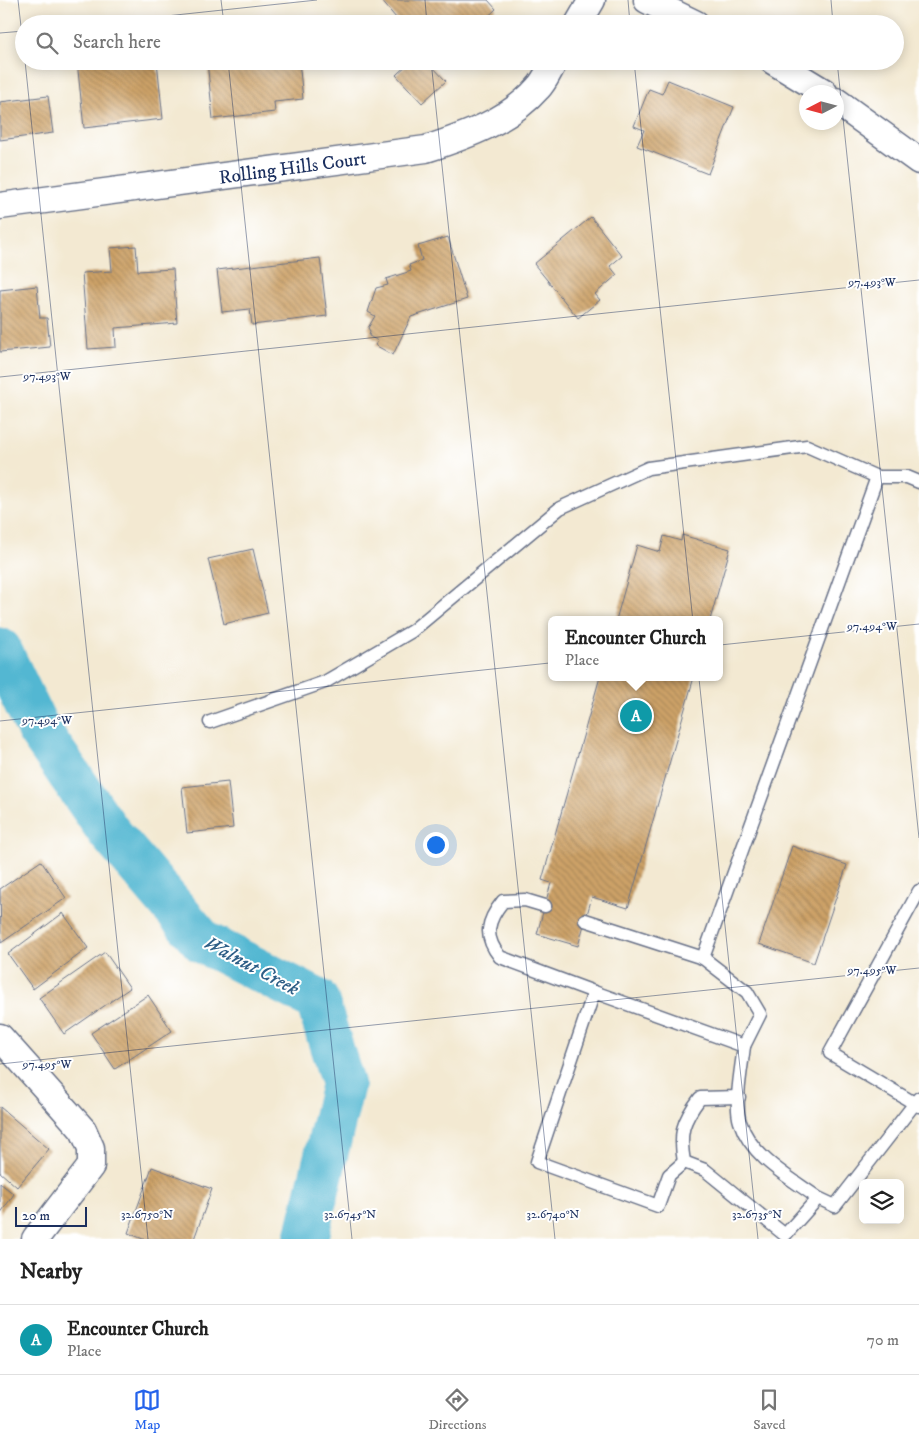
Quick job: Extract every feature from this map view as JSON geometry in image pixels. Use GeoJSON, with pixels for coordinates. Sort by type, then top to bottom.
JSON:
{"type":"FeatureCollection","features":[{"type":"Feature","properties":{"kind":"street"},"geometry":{"type":"LineString","coordinates":[[583,15],[592,0]]}},
{"type":"Feature","properties":{"kind":"street"},"geometry":{"type":"LineString","coordinates":[[647,0],[678,15]]}},
{"type":"Feature","properties":{"kind":"street","name":"Rolling Hills Court"},"geometry":{"type":"LineString","coordinates":[[0,206],[426,150],[474,133],[506,114],[538,88],[549,70]]}},
{"type":"Feature","properties":{"kind":"street"},"geometry":{"type":"LineString","coordinates":[[788,70],[812,85]]}},
{"type":"Feature","properties":{"kind":"street"},"geometry":{"type":"LineString","coordinates":[[844,107],[919,161]]}},
{"type":"Feature","properties":{"kind":"street"},"geometry":{"type":"LineString","coordinates":[[0,1037],[83,1130],[91,1148],[91,1166],[36,1239]]}},
{"type":"Feature","properties":{"kind":"lane"},"geometry":{"type":"LineString","coordinates":[[210,722],[325,682],[412,631],[560,508],[648,468],[807,446],[877,477],[908,477],[919,482]]}},
{"type":"Feature","properties":{"kind":"lane"},"geometry":{"type":"LineString","coordinates":[[703,958],[877,477]]}},
{"type":"Feature","properties":{"kind":"lane"},"geometry":{"type":"LineString","coordinates":[[585,920],[703,958],[747,992],[760,1014],[744,1046],[739,1097],[740,1121],[756,1152],[818,1198],[835,1206],[918,1102],[830,1054],[919,891]]}},
{"type":"Feature","properties":{"kind":"lane"},"geometry":{"type":"LineString","coordinates":[[544,906],[525,900],[502,901],[492,915],[488,928],[492,947],[500,957],[744,1046]]}},
{"type":"Feature","properties":{"kind":"lane"},"geometry":{"type":"LineString","coordinates":[[594,992],[537,1162],[658,1206],[669,1175],[684,1162]]}},
{"type":"Feature","properties":{"kind":"lane"},"geometry":{"type":"LineString","coordinates":[[684,1162],[680,1139],[689,1113],[700,1098],[739,1097]]}},
{"type":"Feature","properties":{"kind":"lane"},"geometry":{"type":"LineString","coordinates":[[684,1162],[705,1170],[785,1235],[818,1198]]}},
{"type":"Feature","properties":{"kind":"building"},"geometry":{"type":"Polygon","coordinates":[[[381,0],[488,0],[496,9],[490,15],[394,15],[381,0]]]}},
{"type":"Feature","properties":{"kind":"building"},"geometry":{"type":"Polygon","coordinates":[[[78,70],[158,70],[163,119],[84,128],[78,70]]]}},
{"type":"Feature","properties":{"kind":"building"},"geometry":{"type":"Polygon","coordinates":[[[208,70],[300,70],[303,99],[274,102],[275,112],[213,119],[208,70]]]}},
{"type":"Feature","properties":{"kind":"building"},"geometry":{"type":"Polygon","coordinates":[[[401,70],[436,70],[446,81],[422,103],[396,75],[401,70]]]}},
{"type":"Feature","properties":{"kind":"building"},"geometry":{"type":"Polygon","coordinates":[[[668,80],[734,107],[708,174],[637,146],[644,130],[634,126],[649,89],[662,94],[668,80]]]}},
{"type":"Feature","properties":{"kind":"building"},"geometry":{"type":"Polygon","coordinates":[[[48,96],[53,133],[0,140],[0,102],[48,96]]]}},
{"type":"Feature","properties":{"kind":"building"},"geometry":{"type":"Polygon","coordinates":[[[591,217],[622,256],[610,266],[617,275],[595,294],[600,300],[578,318],[534,264],[591,217]]]}},
{"type":"Feature","properties":{"kind":"building"},"geometry":{"type":"Polygon","coordinates":[[[448,237],[467,299],[411,317],[393,355],[375,345],[378,341],[369,336],[370,331],[368,328],[375,316],[368,312],[376,288],[388,285],[386,279],[411,271],[409,265],[422,260],[418,246],[448,237]]]}},
{"type":"Feature","properties":{"kind":"building"},"geometry":{"type":"Polygon","coordinates":[[[136,246],[138,271],[173,269],[177,323],[115,328],[116,347],[88,349],[82,273],[112,271],[110,248],[136,246]]]}},
{"type":"Feature","properties":{"kind":"building"},"geometry":{"type":"Polygon","coordinates":[[[320,258],[327,316],[252,325],[250,309],[222,312],[217,270],[320,258]]]}},
{"type":"Feature","properties":{"kind":"building"},"geometry":{"type":"Polygon","coordinates":[[[37,286],[40,318],[47,318],[50,347],[0,352],[0,290],[37,286]]]}},
{"type":"Feature","properties":{"kind":"building"},"geometry":{"type":"Polygon","coordinates":[[[682,535],[730,549],[711,616],[617,616],[637,545],[660,552],[664,536],[681,541],[682,535]]]}},
{"type":"Feature","properties":{"kind":"building"},"geometry":{"type":"Polygon","coordinates":[[[253,549],[268,613],[224,624],[208,559],[253,549]]]}},
{"type":"Feature","properties":{"kind":"building"},"geometry":{"type":"Polygon","coordinates":[[[599,681],[693,681],[628,908],[592,897],[578,946],[537,934],[551,883],[542,880],[599,681]]]}},
{"type":"Feature","properties":{"kind":"building"},"geometry":{"type":"Polygon","coordinates":[[[228,782],[233,828],[187,833],[182,787],[228,782]]]}},
{"type":"Feature","properties":{"kind":"building"},"geometry":{"type":"Polygon","coordinates":[[[792,846],[847,865],[814,963],[759,944],[792,846]]]}},
{"type":"Feature","properties":{"kind":"building"},"geometry":{"type":"Polygon","coordinates":[[[41,861],[66,898],[1,943],[0,889],[41,861]]]}},
{"type":"Feature","properties":{"kind":"building"},"geometry":{"type":"Polygon","coordinates":[[[63,913],[88,948],[33,989],[8,954],[63,913]]]}},
{"type":"Feature","properties":{"kind":"building"},"geometry":{"type":"Polygon","coordinates":[[[105,952],[130,988],[64,1034],[39,998],[105,952]]]}},
{"type":"Feature","properties":{"kind":"building"},"geometry":{"type":"Polygon","coordinates":[[[148,995],[172,1031],[115,1069],[91,1033],[148,995]]]}},
{"type":"Feature","properties":{"kind":"building"},"geometry":{"type":"Polygon","coordinates":[[[0,1107],[49,1149],[17,1187],[0,1172],[0,1107]]]}},
{"type":"Feature","properties":{"kind":"building"},"geometry":{"type":"Polygon","coordinates":[[[152,1167],[212,1189],[194,1239],[143,1239],[128,1233],[152,1167]]]}},
{"type":"Feature","properties":{"kind":"building"},"geometry":{"type":"Polygon","coordinates":[[[0,1183],[14,1194],[0,1214],[0,1183]]]}},
{"type":"Feature","properties":{"kind":"waterway","name":"Walnut Creek"},"geometry":{"type":"LineString","coordinates":[[0,650],[38,729],[109,832],[203,942],[317,1000],[343,1084],[306,1239]]}},
{"type":"Feature","properties":{"kind":"place","name":"Encounter Church"},"geometry":{"type":"Point","coordinates":[636,716]}}]}
